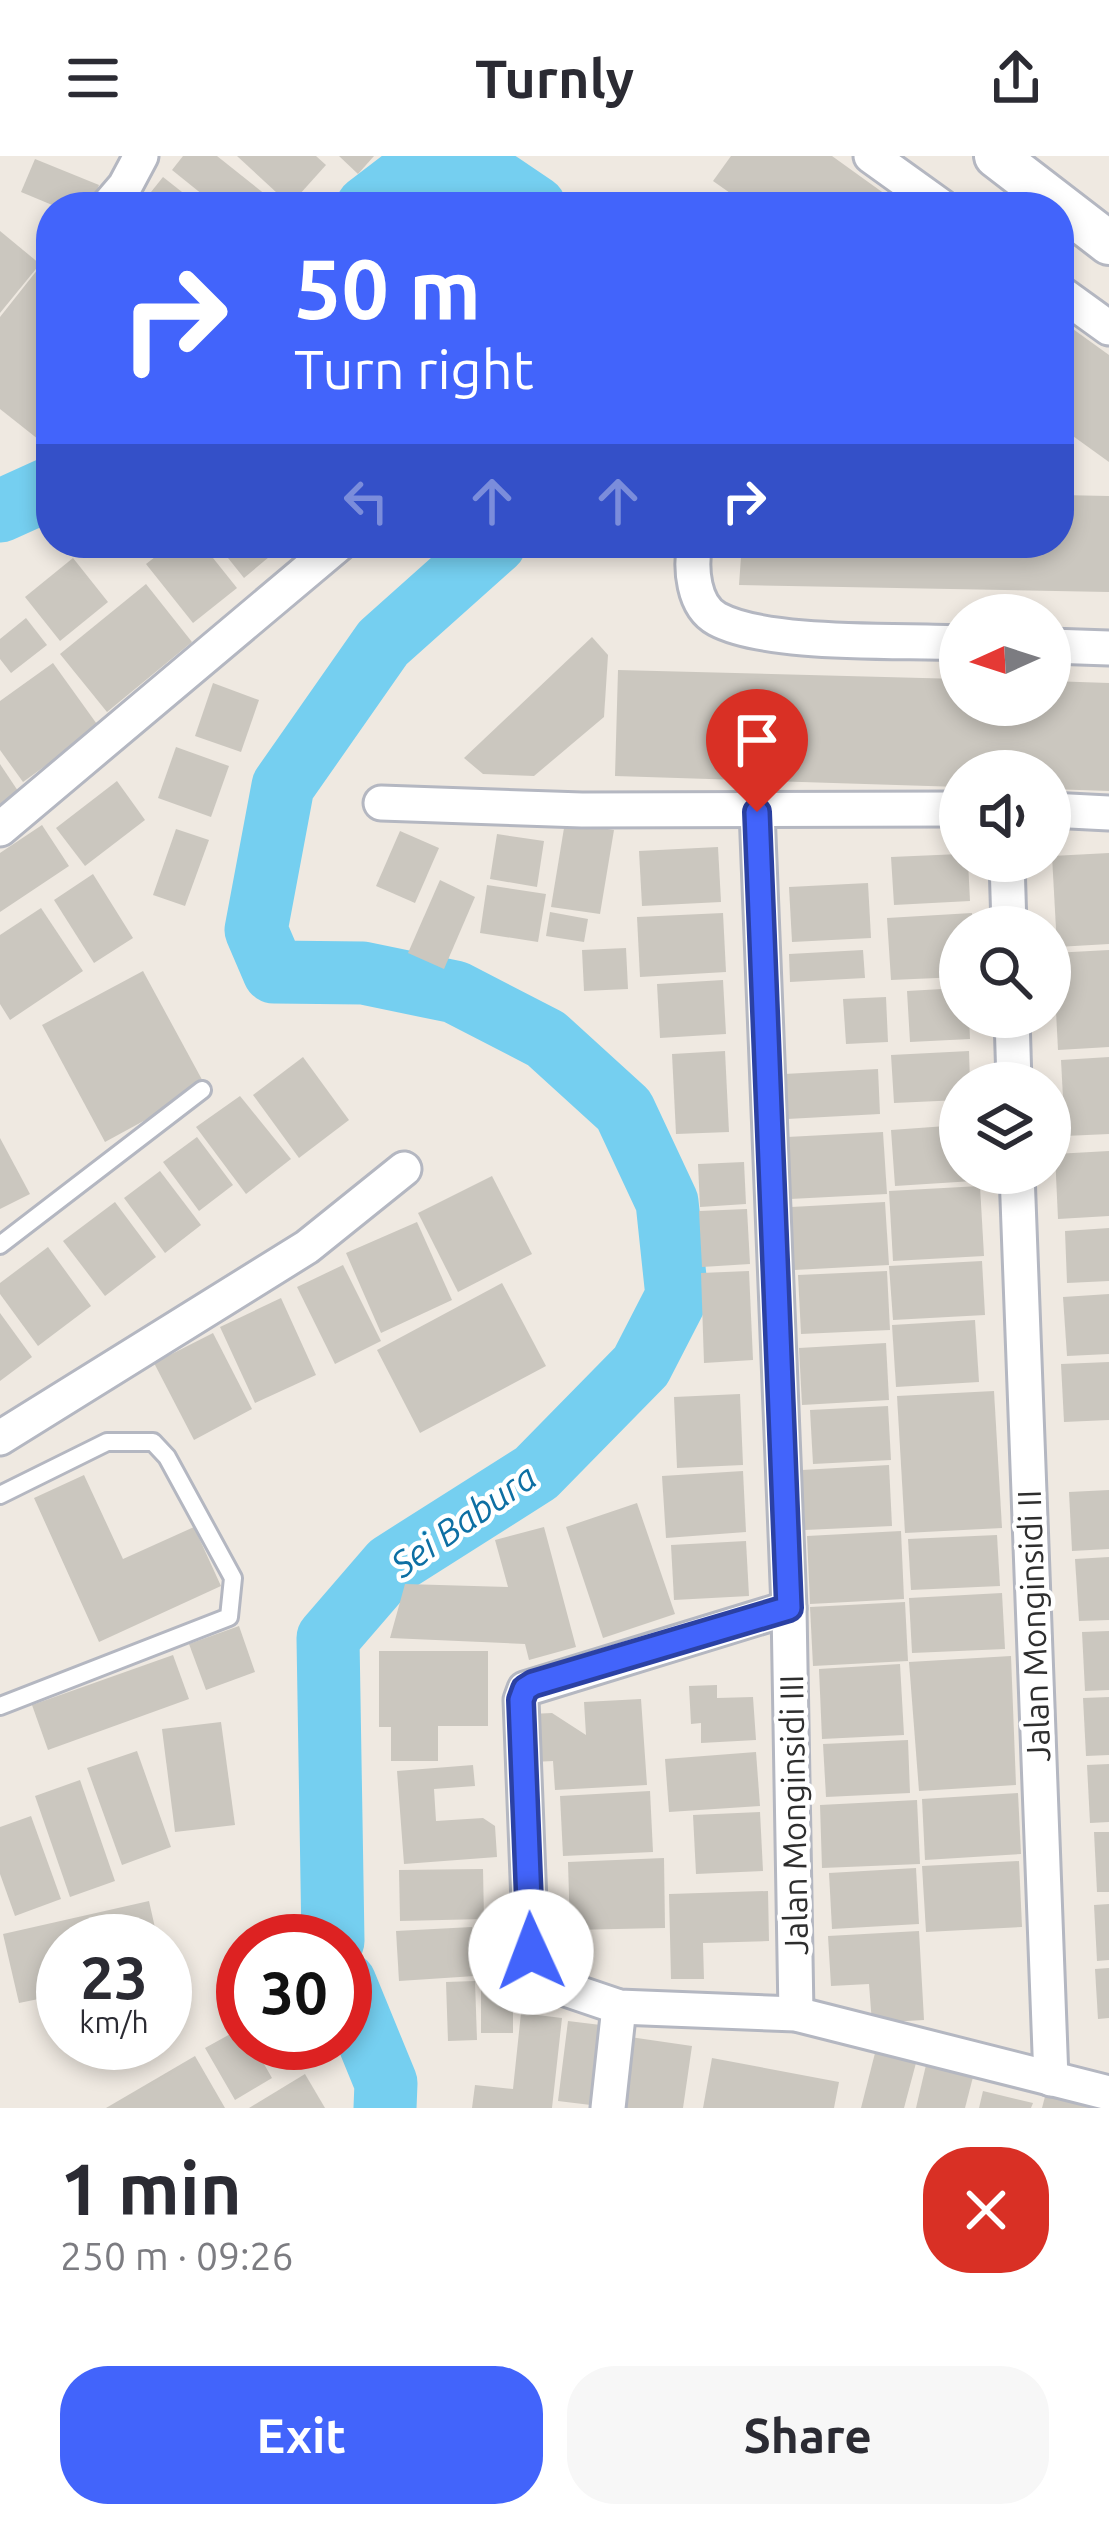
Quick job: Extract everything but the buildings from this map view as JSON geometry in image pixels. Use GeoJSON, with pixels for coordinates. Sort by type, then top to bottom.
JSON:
{"type":"FeatureCollection","features":[{"type":"Feature","properties":{"kind":"street"},"geometry":{"type":"LineString","coordinates":[[120,192],[141,156]]}},
{"type":"Feature","properties":{"kind":"street"},"geometry":{"type":"LineString","coordinates":[[871,156],[921,192]]}},
{"type":"Feature","properties":{"kind":"street"},"geometry":{"type":"LineString","coordinates":[[1013,162],[1049,192]]}},
{"type":"Feature","properties":{"kind":"street"},"geometry":{"type":"LineString","coordinates":[[1074,213],[1109,243]]}},
{"type":"Feature","properties":{"kind":"street"},"geometry":{"type":"LineString","coordinates":[[1074,303],[1109,328]]}},
{"type":"Feature","properties":{"kind":"street"},"geometry":{"type":"LineString","coordinates":[[0,829],[322,558]]}},
{"type":"Feature","properties":{"kind":"street"},"geometry":{"type":"LineString","coordinates":[[696,558],[697,598],[714,618],[766,635],[939,642]]}},
{"type":"Feature","properties":{"kind":"street"},"geometry":{"type":"LineString","coordinates":[[1071,647],[1109,649]]}},
{"type":"Feature","properties":{"kind":"street"},"geometry":{"type":"LineString","coordinates":[[381,803],[757,812],[939,809]]}},
{"type":"Feature","properties":{"kind":"street"},"geometry":{"type":"LineString","coordinates":[[1071,811],[1109,813]]}},
{"type":"Feature","properties":{"kind":"street","name":"Jalan Monginsidi III"},"geometry":{"type":"LineString","coordinates":[[757,812],[789,1608],[796,2014]]}},
{"type":"Feature","properties":{"kind":"street"},"geometry":{"type":"LineString","coordinates":[[0,1438],[307,1247],[404,1169]]}},
{"type":"Feature","properties":{"kind":"street","name":"Jalan Monginsidi II"},"geometry":{"type":"LineString","coordinates":[[1018,1194],[1051,2079]]}},
{"type":"Feature","properties":{"kind":"street"},"geometry":{"type":"LineString","coordinates":[[789,1608],[525,1689],[521,1700],[531,1952],[550,1984],[619,2007],[796,2014],[1109,2093]]}},
{"type":"Feature","properties":{"kind":"street"},"geometry":{"type":"LineString","coordinates":[[608,2108],[619,2007]]}},
{"type":"Feature","properties":{"kind":"lane"},"geometry":{"type":"LineString","coordinates":[[0,1245],[202,1090]]}},
{"type":"Feature","properties":{"kind":"lane"},"geometry":{"type":"LineString","coordinates":[[0,1495],[107,1442],[153,1442],[167,1457],[233,1578],[234,1596],[229,1617],[0,1706]]}},
{"type":"Feature","properties":{"kind":"waterway","name":"Sei Babura"},"geometry":{"type":"LineString","coordinates":[[387,192],[401,181],[501,184],[513,192]]}},
{"type":"Feature","properties":{"kind":"waterway","name":"Sei Babura"},"geometry":{"type":"LineString","coordinates":[[0,511],[36,495]]}},
{"type":"Feature","properties":{"kind":"waterway","name":"Sei Babura"},"geometry":{"type":"LineString","coordinates":[[333,1914],[328,1638],[391,1565],[536,1473],[641,1366],[677,1296],[667,1202],[624,1110],[546,1039],[455,992],[363,973],[274,972],[256,930],[283,786],[383,643],[478,558]]}},
{"type":"Feature","properties":{"kind":"waterway","name":"Sei Babura"},"geometry":{"type":"LineString","coordinates":[[372,2049],[386,2083],[385,2108]]}},
{"type":"Feature","properties":{"kind":"route"},"geometry":{"type":"LineString","coordinates":[[531,1952],[521,1700],[525,1689],[789,1608],[757,812]]}}]}
